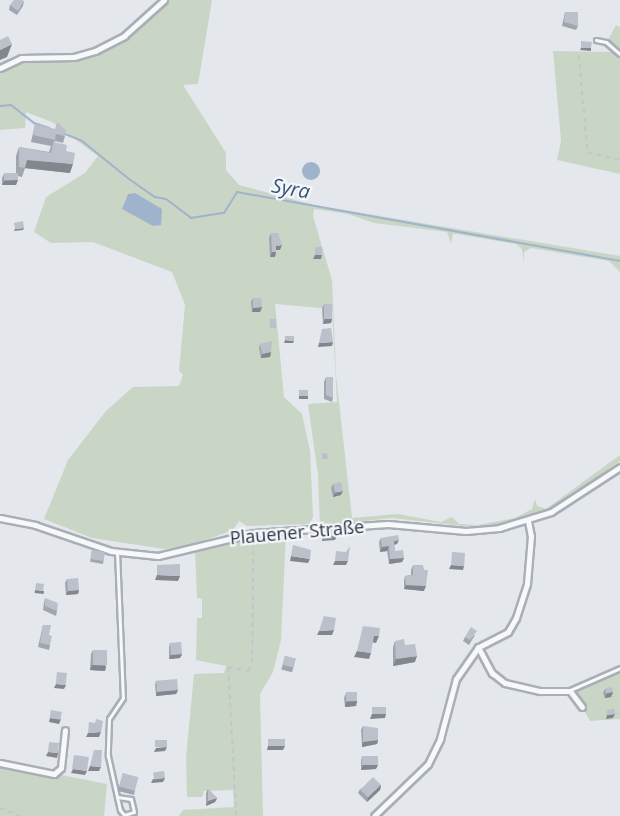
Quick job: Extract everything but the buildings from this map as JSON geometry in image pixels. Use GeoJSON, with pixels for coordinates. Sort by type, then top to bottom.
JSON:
{"type":"FeatureCollection","features":[{"type":"Feature","properties":{"kind":"street"},"geometry":{"type":"LineString","coordinates":[[0,68],[21,58],[74,57],[95,51],[124,36],[164,0]]}},
{"type":"Feature","properties":{"kind":"street","name":"Plauener Straße"},"geometry":{"type":"LineString","coordinates":[[0,518],[117,551],[158,556],[253,533],[388,524],[466,531],[528,520],[550,512],[620,467]]}},
{"type":"Feature","properties":{"kind":"street"},"geometry":{"type":"LineString","coordinates":[[374,816],[417,778],[428,764],[440,739],[456,679],[478,647],[508,632],[516,618],[527,584],[531,536],[528,520]]}},
{"type":"Feature","properties":{"kind":"street"},"geometry":{"type":"LineString","coordinates":[[478,647],[492,673],[505,683],[540,692],[570,690],[582,707]]}},
{"type":"Feature","properties":{"kind":"street"},"geometry":{"type":"LineString","coordinates":[[0,763],[54,774],[61,768],[65,730]]}},
{"type":"Feature","properties":{"kind":"lane"},"geometry":{"type":"LineString","coordinates":[[597,40],[606,42],[620,54]]}},
{"type":"Feature","properties":{"kind":"lane"},"geometry":{"type":"LineString","coordinates":[[117,551],[123,698],[109,719],[108,756],[117,797],[124,814],[134,812],[131,799],[117,797]]}},
{"type":"Feature","properties":{"kind":"lane"},"geometry":{"type":"LineString","coordinates":[[570,690],[620,668]]}},
{"type":"Feature","properties":{"kind":"path"},"geometry":{"type":"LineString","coordinates":[[579,56],[588,153],[620,159]]}},
{"type":"Feature","properties":{"kind":"path"},"geometry":{"type":"LineString","coordinates":[[236,816],[228,667],[248,671],[252,663],[253,533]]}},
{"type":"Feature","properties":{"kind":"path"},"geometry":{"type":"LineString","coordinates":[[0,808],[20,816]]}},
{"type":"Feature","properties":{"kind":"green space"},"geometry":{"type":"Polygon","coordinates":[[[169,0],[212,0],[198,84],[183,85],[226,153],[226,170],[239,185],[314,205],[620,256],[620,272],[609,261],[531,248],[524,252],[524,263],[522,249],[516,244],[453,234],[451,244],[447,232],[374,223],[348,214],[314,209],[313,216],[332,280],[336,375],[352,518],[398,514],[441,522],[452,517],[459,524],[478,525],[515,518],[532,509],[535,499],[537,506],[546,509],[620,455],[620,461],[556,506],[496,525],[463,526],[392,518],[320,526],[318,475],[308,404],[337,402],[332,309],[275,304],[284,397],[302,414],[310,451],[313,517],[309,524],[247,526],[239,521],[233,530],[192,545],[164,549],[92,538],[44,519],[68,460],[106,411],[133,387],[179,386],[183,375],[179,371],[185,305],[172,272],[93,242],[51,243],[34,232],[46,197],[85,173],[98,156],[52,122],[26,112],[25,128],[0,130],[0,71],[27,59],[41,62],[82,59],[118,45],[169,0]]]}},
{"type":"Feature","properties":{"kind":"green space"},"geometry":{"type":"Polygon","coordinates":[[[616,25],[620,27],[620,49],[608,40],[616,25]]]}},
{"type":"Feature","properties":{"kind":"green space"},"geometry":{"type":"Polygon","coordinates":[[[553,51],[611,52],[620,58],[620,174],[557,160],[561,141],[553,51]]]}},
{"type":"Feature","properties":{"kind":"green space"},"geometry":{"type":"Polygon","coordinates":[[[286,533],[281,640],[273,672],[260,694],[263,816],[179,816],[183,810],[234,807],[233,790],[204,791],[202,797],[187,797],[186,757],[194,674],[224,673],[226,666],[196,660],[197,618],[202,618],[202,599],[197,598],[195,550],[226,539],[286,533]]]}},
{"type":"Feature","properties":{"kind":"green space"},"geometry":{"type":"Polygon","coordinates":[[[620,671],[620,719],[590,721],[573,691],[620,671]]]}},
{"type":"Feature","properties":{"kind":"green space"},"geometry":{"type":"Polygon","coordinates":[[[0,763],[107,784],[104,816],[0,816],[0,763]]]}},
{"type":"Feature","properties":{"kind":"water"},"geometry":{"type":"Polygon","coordinates":[[[311,162],[317,165],[320,171],[317,177],[311,180],[305,177],[302,171],[305,165],[311,162]]]}},
{"type":"Feature","properties":{"kind":"water"},"geometry":{"type":"Polygon","coordinates":[[[135,193],[162,209],[161,225],[153,226],[122,209],[128,194],[135,193]]]}},
{"type":"Feature","properties":{"kind":"waterway","name":"Syra"},"geometry":{"type":"LineString","coordinates":[[0,106],[11,105],[34,123],[49,128]]}},
{"type":"Feature","properties":{"kind":"waterway","name":"Syra"},"geometry":{"type":"LineString","coordinates":[[65,134],[82,141],[129,179],[155,197],[166,199],[191,218],[224,213],[237,192],[620,261]]}}]}
